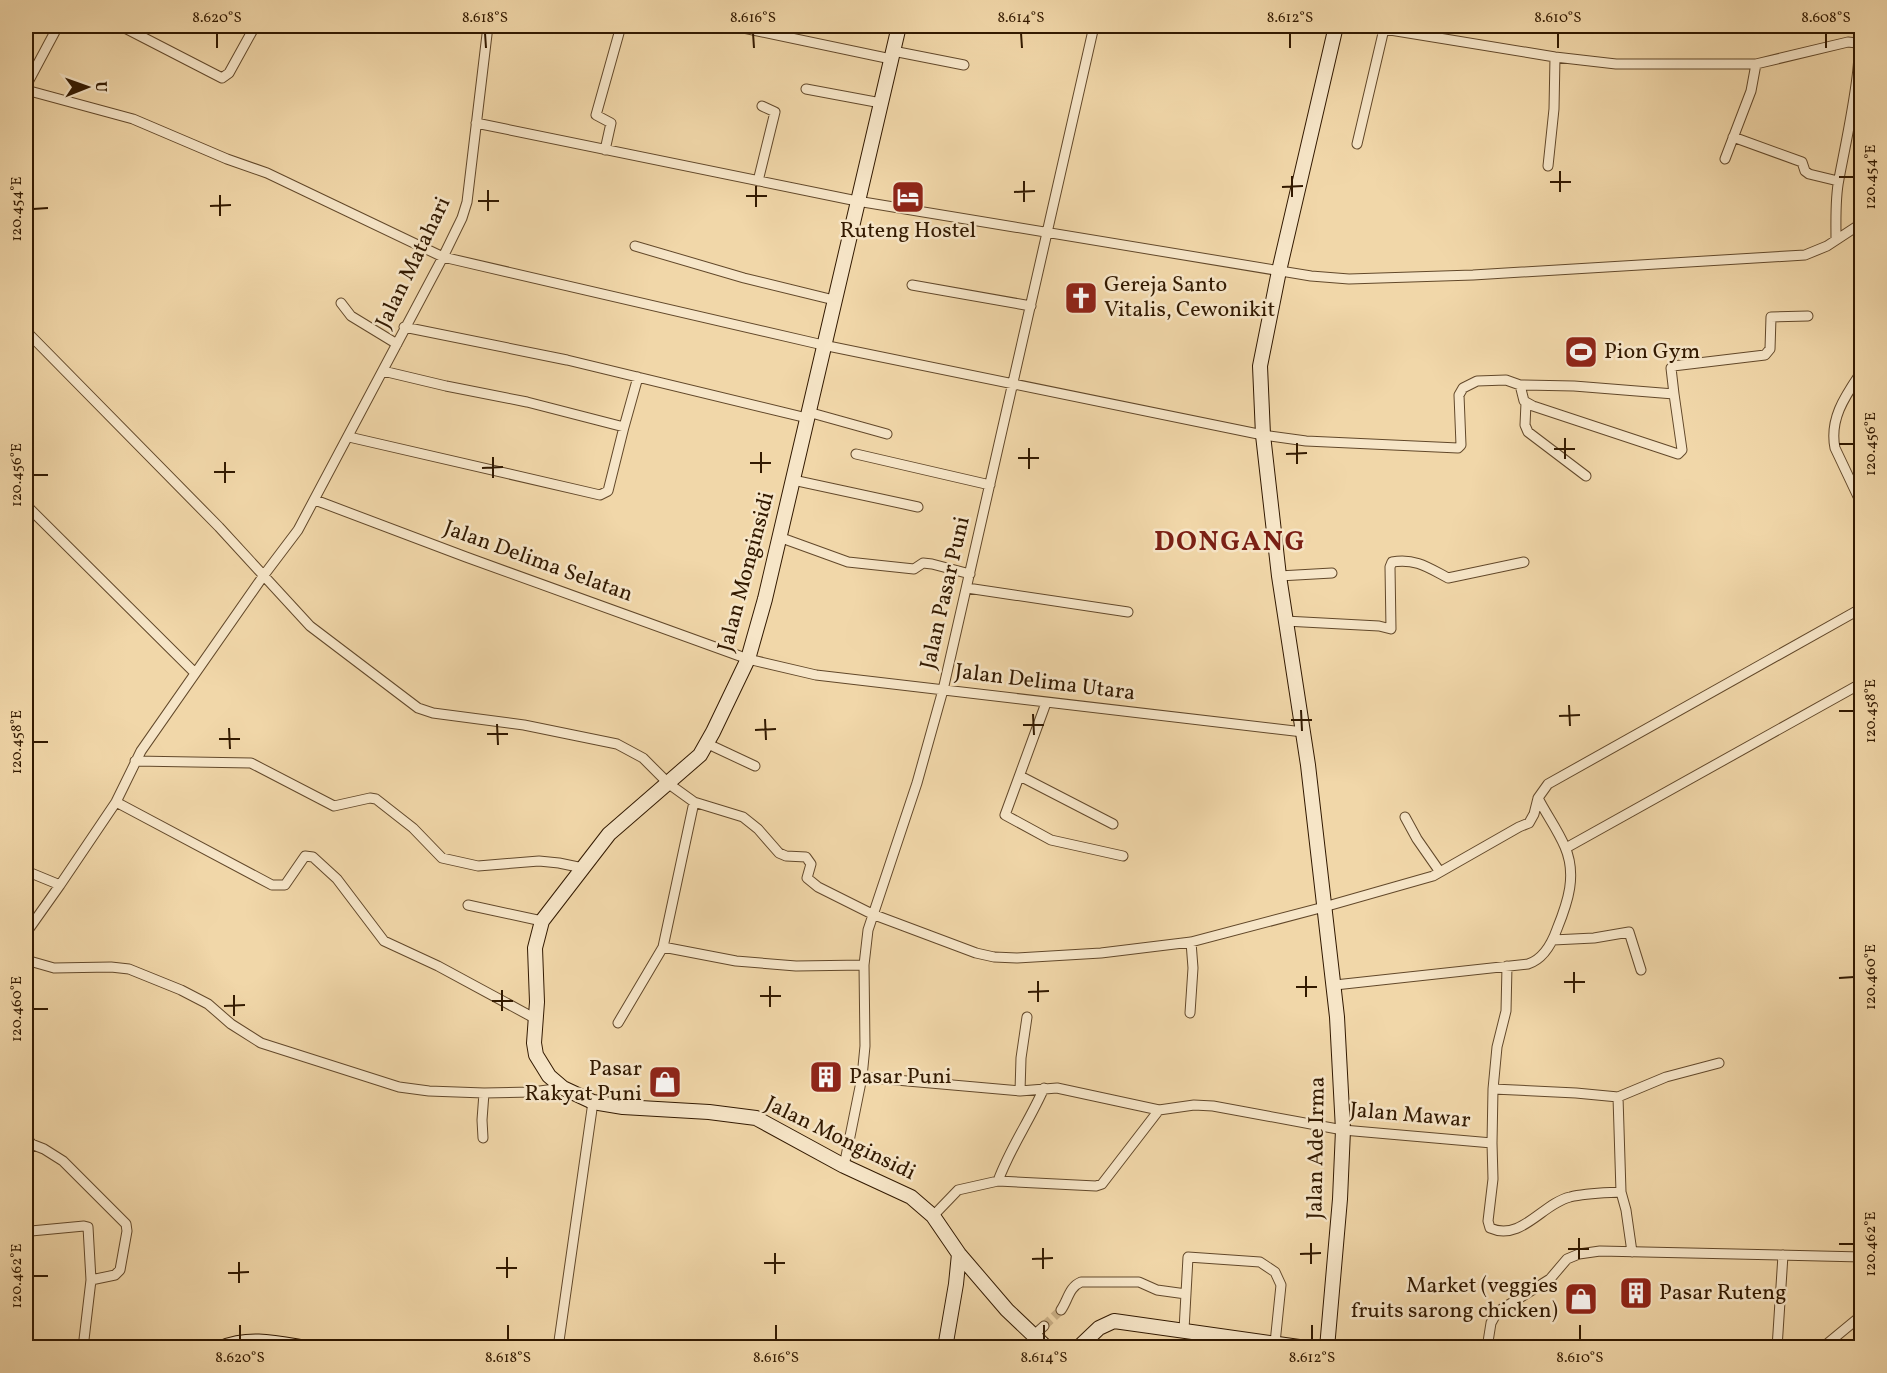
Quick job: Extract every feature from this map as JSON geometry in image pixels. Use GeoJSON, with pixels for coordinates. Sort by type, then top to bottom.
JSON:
{"type":"FeatureCollection","features":[{"type":"Feature","properties":{"kind":"street"},"geometry":{"type":"LineString","coordinates":[[58,26],[26,88],[144,124],[267,173],[443,257],[823,345],[1263,435],[1306,441],[1458,448],[1461,445],[1459,396],[1462,388],[1477,381],[1506,380],[1520,385],[1574,386],[1674,394]]}},
{"type":"Feature","properties":{"kind":"street"},"geometry":{"type":"LineString","coordinates":[[121,26],[222,78],[229,73],[255,26]]}},
{"type":"Feature","properties":{"kind":"street","name":"Jalan Matahari"},"geometry":{"type":"LineString","coordinates":[[26,933],[116,802],[135,761],[264,575],[298,530],[443,257],[462,218],[467,202],[488,26]]}},
{"type":"Feature","properties":{"kind":"street"},"geometry":{"type":"LineString","coordinates":[[605,150],[610,123],[596,115],[621,26]]}},
{"type":"Feature","properties":{"kind":"street"},"geometry":{"type":"LineString","coordinates":[[734,26],[892,55],[964,65]]}},
{"type":"Feature","properties":{"kind":"street","name":"Jalan Monginsidi"},"geometry":{"type":"LineString","coordinates":[[899,26],[765,599],[748,659],[708,744],[694,763],[609,834],[542,921],[535,948],[534,1043],[536,1055],[549,1076],[562,1088],[593,1102],[623,1107],[709,1112],[756,1118],[844,1166],[911,1197],[933,1216],[979,1280],[1007,1310],[1039,1331],[1047,1347]]}},
{"type":"Feature","properties":{"kind":"street","name":"Jalan Pasar Puni"},"geometry":{"type":"LineString","coordinates":[[844,1166],[862,1077],[865,1046],[864,965],[872,914],[895,852],[943,690],[1094,26]]}},
{"type":"Feature","properties":{"kind":"street","name":"Jalan Ade Irma"},"geometry":{"type":"LineString","coordinates":[[1327,1347],[1340,1199],[1343,1130],[1335,985],[1303,732],[1279,576],[1263,435],[1261,358],[1336,26]]}},
{"type":"Feature","properties":{"kind":"street"},"geometry":{"type":"LineString","coordinates":[[1343,26],[1384,29],[1555,57],[1616,64],[1756,64],[1848,42],[1858,44],[1857,72],[1838,181],[1836,234]]}},
{"type":"Feature","properties":{"kind":"street"},"geometry":{"type":"LineString","coordinates":[[1357,144],[1384,29]]}},
{"type":"Feature","properties":{"kind":"street"},"geometry":{"type":"LineString","coordinates":[[1548,166],[1555,57]]}},
{"type":"Feature","properties":{"kind":"street"},"geometry":{"type":"LineString","coordinates":[[1725,159],[1750,91],[1756,64]]}},
{"type":"Feature","properties":{"kind":"street"},"geometry":{"type":"LineString","coordinates":[[806,88],[881,103]]}},
{"type":"Feature","properties":{"kind":"street"},"geometry":{"type":"LineString","coordinates":[[758,181],[775,112],[762,106]]}},
{"type":"Feature","properties":{"kind":"street"},"geometry":{"type":"LineString","coordinates":[[476,123],[857,201],[1279,271],[1349,279],[1473,275],[1805,255],[1827,246],[1836,234],[1862,223]]}},
{"type":"Feature","properties":{"kind":"street"},"geometry":{"type":"LineString","coordinates":[[1733,136],[1802,162],[1805,171],[1809,174],[1838,181]]}},
{"type":"Feature","properties":{"kind":"street"},"geometry":{"type":"LineString","coordinates":[[635,246],[748,280],[834,300]]}},
{"type":"Feature","properties":{"kind":"street"},"geometry":{"type":"LineString","coordinates":[[912,285],[1031,306]]}},
{"type":"Feature","properties":{"kind":"street"},"geometry":{"type":"LineString","coordinates":[[341,303],[351,316],[397,344]]}},
{"type":"Feature","properties":{"kind":"street"},"geometry":{"type":"LineString","coordinates":[[1526,403],[1678,454],[1682,450],[1671,368],[1765,356],[1770,349],[1771,317],[1808,316]]}},
{"type":"Feature","properties":{"kind":"street"},"geometry":{"type":"LineString","coordinates":[[404,327],[887,434]]}},
{"type":"Feature","properties":{"kind":"street"},"geometry":{"type":"LineString","coordinates":[[26,331],[219,527],[310,626],[418,708],[433,713],[524,724],[617,744],[643,758],[669,783],[694,802],[742,817],[758,829],[779,853],[806,857],[811,864],[807,875],[809,881],[872,914],[976,953],[994,957],[1017,958],[1101,953],[1191,942],[1324,907],[1440,872],[1519,827],[1529,824],[1538,798],[1554,779],[1862,608]]}},
{"type":"Feature","properties":{"kind":"street"},"geometry":{"type":"LineString","coordinates":[[383,371],[527,402],[624,427]]}},
{"type":"Feature","properties":{"kind":"street"},"geometry":{"type":"LineString","coordinates":[[1862,371],[1840,405],[1833,438],[1835,448],[1862,505]]}},
{"type":"Feature","properties":{"kind":"street"},"geometry":{"type":"LineString","coordinates":[[349,437],[600,495],[608,491],[638,377]]}},
{"type":"Feature","properties":{"kind":"street"},"geometry":{"type":"LineString","coordinates":[[1520,385],[1526,403],[1527,432],[1586,476]]}},
{"type":"Feature","properties":{"kind":"street"},"geometry":{"type":"LineString","coordinates":[[856,453],[990,485]]}},
{"type":"Feature","properties":{"kind":"street"},"geometry":{"type":"LineString","coordinates":[[793,480],[918,507]]}},
{"type":"Feature","properties":{"kind":"street","name":"Jalan Delima Selatan"},"geometry":{"type":"LineString","coordinates":[[315,500],[748,659]]}},
{"type":"Feature","properties":{"kind":"street"},"geometry":{"type":"LineString","coordinates":[[26,505],[195,673]]}},
{"type":"Feature","properties":{"kind":"street"},"geometry":{"type":"LineString","coordinates":[[779,537],[848,562],[914,569],[923,564],[932,564],[970,574]]}},
{"type":"Feature","properties":{"kind":"street"},"geometry":{"type":"LineString","coordinates":[[1285,621],[1379,626],[1391,629],[1390,567],[1392,562],[1407,561],[1430,567],[1448,578],[1524,562]]}},
{"type":"Feature","properties":{"kind":"street"},"geometry":{"type":"LineString","coordinates":[[1279,576],[1332,573]]}},
{"type":"Feature","properties":{"kind":"street"},"geometry":{"type":"LineString","coordinates":[[967,588],[1128,612]]}},
{"type":"Feature","properties":{"kind":"street","name":"Jalan Delima Utara"},"geometry":{"type":"LineString","coordinates":[[748,659],[816,675],[1303,732]]}},
{"type":"Feature","properties":{"kind":"street"},"geometry":{"type":"LineString","coordinates":[[1566,848],[1862,683]]}},
{"type":"Feature","properties":{"kind":"street"},"geometry":{"type":"LineString","coordinates":[[1046,703],[1005,813],[1006,816],[1051,840],[1123,856]]}},
{"type":"Feature","properties":{"kind":"street"},"geometry":{"type":"LineString","coordinates":[[708,744],[755,766]]}},
{"type":"Feature","properties":{"kind":"street"},"geometry":{"type":"LineString","coordinates":[[135,761],[251,763],[334,806],[370,798],[376,799],[413,828],[442,858],[478,866],[539,861],[583,868]]}},
{"type":"Feature","properties":{"kind":"street"},"geometry":{"type":"LineString","coordinates":[[1020,776],[1113,824]]}},
{"type":"Feature","properties":{"kind":"street"},"geometry":{"type":"LineString","coordinates":[[1335,985],[1534,962],[1544,953],[1553,940],[1569,901],[1571,885],[1566,848],[1538,798]]}},
{"type":"Feature","properties":{"kind":"street"},"geometry":{"type":"LineString","coordinates":[[116,802],[272,885],[285,885],[305,856],[313,857],[337,879],[384,941],[438,966],[536,1018]]}},
{"type":"Feature","properties":{"kind":"street"},"geometry":{"type":"LineString","coordinates":[[618,1023],[663,947],[694,802]]}},
{"type":"Feature","properties":{"kind":"street"},"geometry":{"type":"LineString","coordinates":[[1405,817],[1440,872]]}},
{"type":"Feature","properties":{"kind":"street"},"geometry":{"type":"LineString","coordinates":[[26,871],[60,885]]}},
{"type":"Feature","properties":{"kind":"street"},"geometry":{"type":"LineString","coordinates":[[468,905],[542,921]]}},
{"type":"Feature","properties":{"kind":"street"},"geometry":{"type":"LineString","coordinates":[[1553,940],[1594,938],[1628,932],[1641,970]]}},
{"type":"Feature","properties":{"kind":"street"},"geometry":{"type":"LineString","coordinates":[[1190,1013],[1193,968],[1191,942]]}},
{"type":"Feature","properties":{"kind":"street"},"geometry":{"type":"LineString","coordinates":[[663,947],[736,961],[796,966],[864,965]]}},
{"type":"Feature","properties":{"kind":"street"},"geometry":{"type":"LineString","coordinates":[[26,960],[54,968],[129,969],[181,990],[208,1005],[231,1024],[261,1043],[399,1087],[429,1091],[484,1092],[538,1092],[562,1088]]}},
{"type":"Feature","properties":{"kind":"street"},"geometry":{"type":"LineString","coordinates":[[1492,1143],[1493,1089],[1497,1047],[1506,1011],[1507,966]]}},
{"type":"Feature","properties":{"kind":"street"},"geometry":{"type":"LineString","coordinates":[[1020,1091],[1021,1058],[1027,1017]]}},
{"type":"Feature","properties":{"kind":"street"},"geometry":{"type":"LineString","coordinates":[[1493,1089],[1618,1097],[1666,1077],[1719,1063]]}},
{"type":"Feature","properties":{"kind":"street","name":"Jalan Mawar"},"geometry":{"type":"LineString","coordinates":[[862,1077],[1020,1091],[1058,1088],[1160,1110],[1194,1105],[1213,1106],[1343,1130],[1492,1143],[1493,1179],[1488,1221],[1493,1229],[1504,1231],[1524,1225],[1558,1201],[1570,1196],[1621,1192]]}},
{"type":"Feature","properties":{"kind":"street"},"geometry":{"type":"LineString","coordinates":[[998,1181],[1008,1155],[1033,1114],[1044,1088]]}},
{"type":"Feature","properties":{"kind":"street"},"geometry":{"type":"LineString","coordinates":[[483,1138],[484,1092]]}},
{"type":"Feature","properties":{"kind":"street"},"geometry":{"type":"LineString","coordinates":[[1618,1097],[1621,1192],[1632,1252]]}},
{"type":"Feature","properties":{"kind":"street"},"geometry":{"type":"LineString","coordinates":[[558,1347],[593,1102]]}},
{"type":"Feature","properties":{"kind":"street"},"geometry":{"type":"LineString","coordinates":[[933,1216],[958,1190],[998,1181],[1096,1186],[1102,1184],[1160,1110]]}},
{"type":"Feature","properties":{"kind":"street"},"geometry":{"type":"LineString","coordinates":[[26,1159],[28,1142],[63,1161],[126,1224],[127,1231],[120,1270],[115,1275],[91,1280]]}},
{"type":"Feature","properties":{"kind":"street"},"geometry":{"type":"LineString","coordinates":[[31,1230],[86,1226],[89,1231],[91,1280],[83,1347]]}},
{"type":"Feature","properties":{"kind":"street"},"geometry":{"type":"LineString","coordinates":[[1487,1347],[1491,1323],[1497,1312],[1550,1279],[1567,1259],[1579,1254],[1600,1251],[1862,1257]]}},
{"type":"Feature","properties":{"kind":"street"},"geometry":{"type":"LineString","coordinates":[[945,1347],[959,1254]]}},
{"type":"Feature","properties":{"kind":"street"},"geometry":{"type":"LineString","coordinates":[[1777,1347],[1784,1255]]}},
{"type":"Feature","properties":{"kind":"street"},"geometry":{"type":"LineString","coordinates":[[1184,1329],[1188,1257],[1262,1263],[1275,1272],[1281,1283],[1275,1343]]}},
{"type":"Feature","properties":{"kind":"street"},"geometry":{"type":"LineString","coordinates":[[956,1284],[979,1280]]}},
{"type":"Feature","properties":{"kind":"street"},"geometry":{"type":"LineString","coordinates":[[1061,1310],[1072,1286],[1081,1282],[1141,1282],[1157,1290],[1186,1294]]}},
{"type":"Feature","properties":{"kind":"street"},"geometry":{"type":"LineString","coordinates":[[1822,1347],[1862,1315]]}},
{"type":"Feature","properties":{"kind":"street"},"geometry":{"type":"LineString","coordinates":[[1078,1347],[1099,1328],[1114,1321],[1306,1347]]}},
{"type":"Feature","properties":{"kind":"street"},"geometry":{"type":"LineString","coordinates":[[221,1347],[233,1342],[306,1347]]}},
{"type":"Feature","properties":{"kind":"tunnel"},"geometry":{"type":"LineString","coordinates":[[1044,1326],[1061,1310]]}},
{"type":"Feature","properties":{"kind":"place","name":"Ruteng Hostel"},"geometry":{"type":"Point","coordinates":[908,197]}},
{"type":"Feature","properties":{"kind":"place","name":"Gereja Santo Vitalis, Cewonikit"},"geometry":{"type":"Point","coordinates":[1081,298]}},
{"type":"Feature","properties":{"kind":"place","name":"Pion Gym"},"geometry":{"type":"Point","coordinates":[1581,352]}},
{"type":"Feature","properties":{"kind":"place","name":"Pasar Puni"},"geometry":{"type":"Point","coordinates":[826,1077]}},
{"type":"Feature","properties":{"kind":"place","name":"Pasar Rakyat Puni"},"geometry":{"type":"Point","coordinates":[665,1082]}},
{"type":"Feature","properties":{"kind":"place","name":"Pasar Ruteng"},"geometry":{"type":"Point","coordinates":[1636,1293]}},
{"type":"Feature","properties":{"kind":"place","name":"Market (veggies fruits sarong chicken)"},"geometry":{"type":"Point","coordinates":[1581,1299]}},
{"type":"Feature","properties":{"kind":"district","name":"DONGANG"},"geometry":{"type":"Point","coordinates":[1230,542]}}]}
